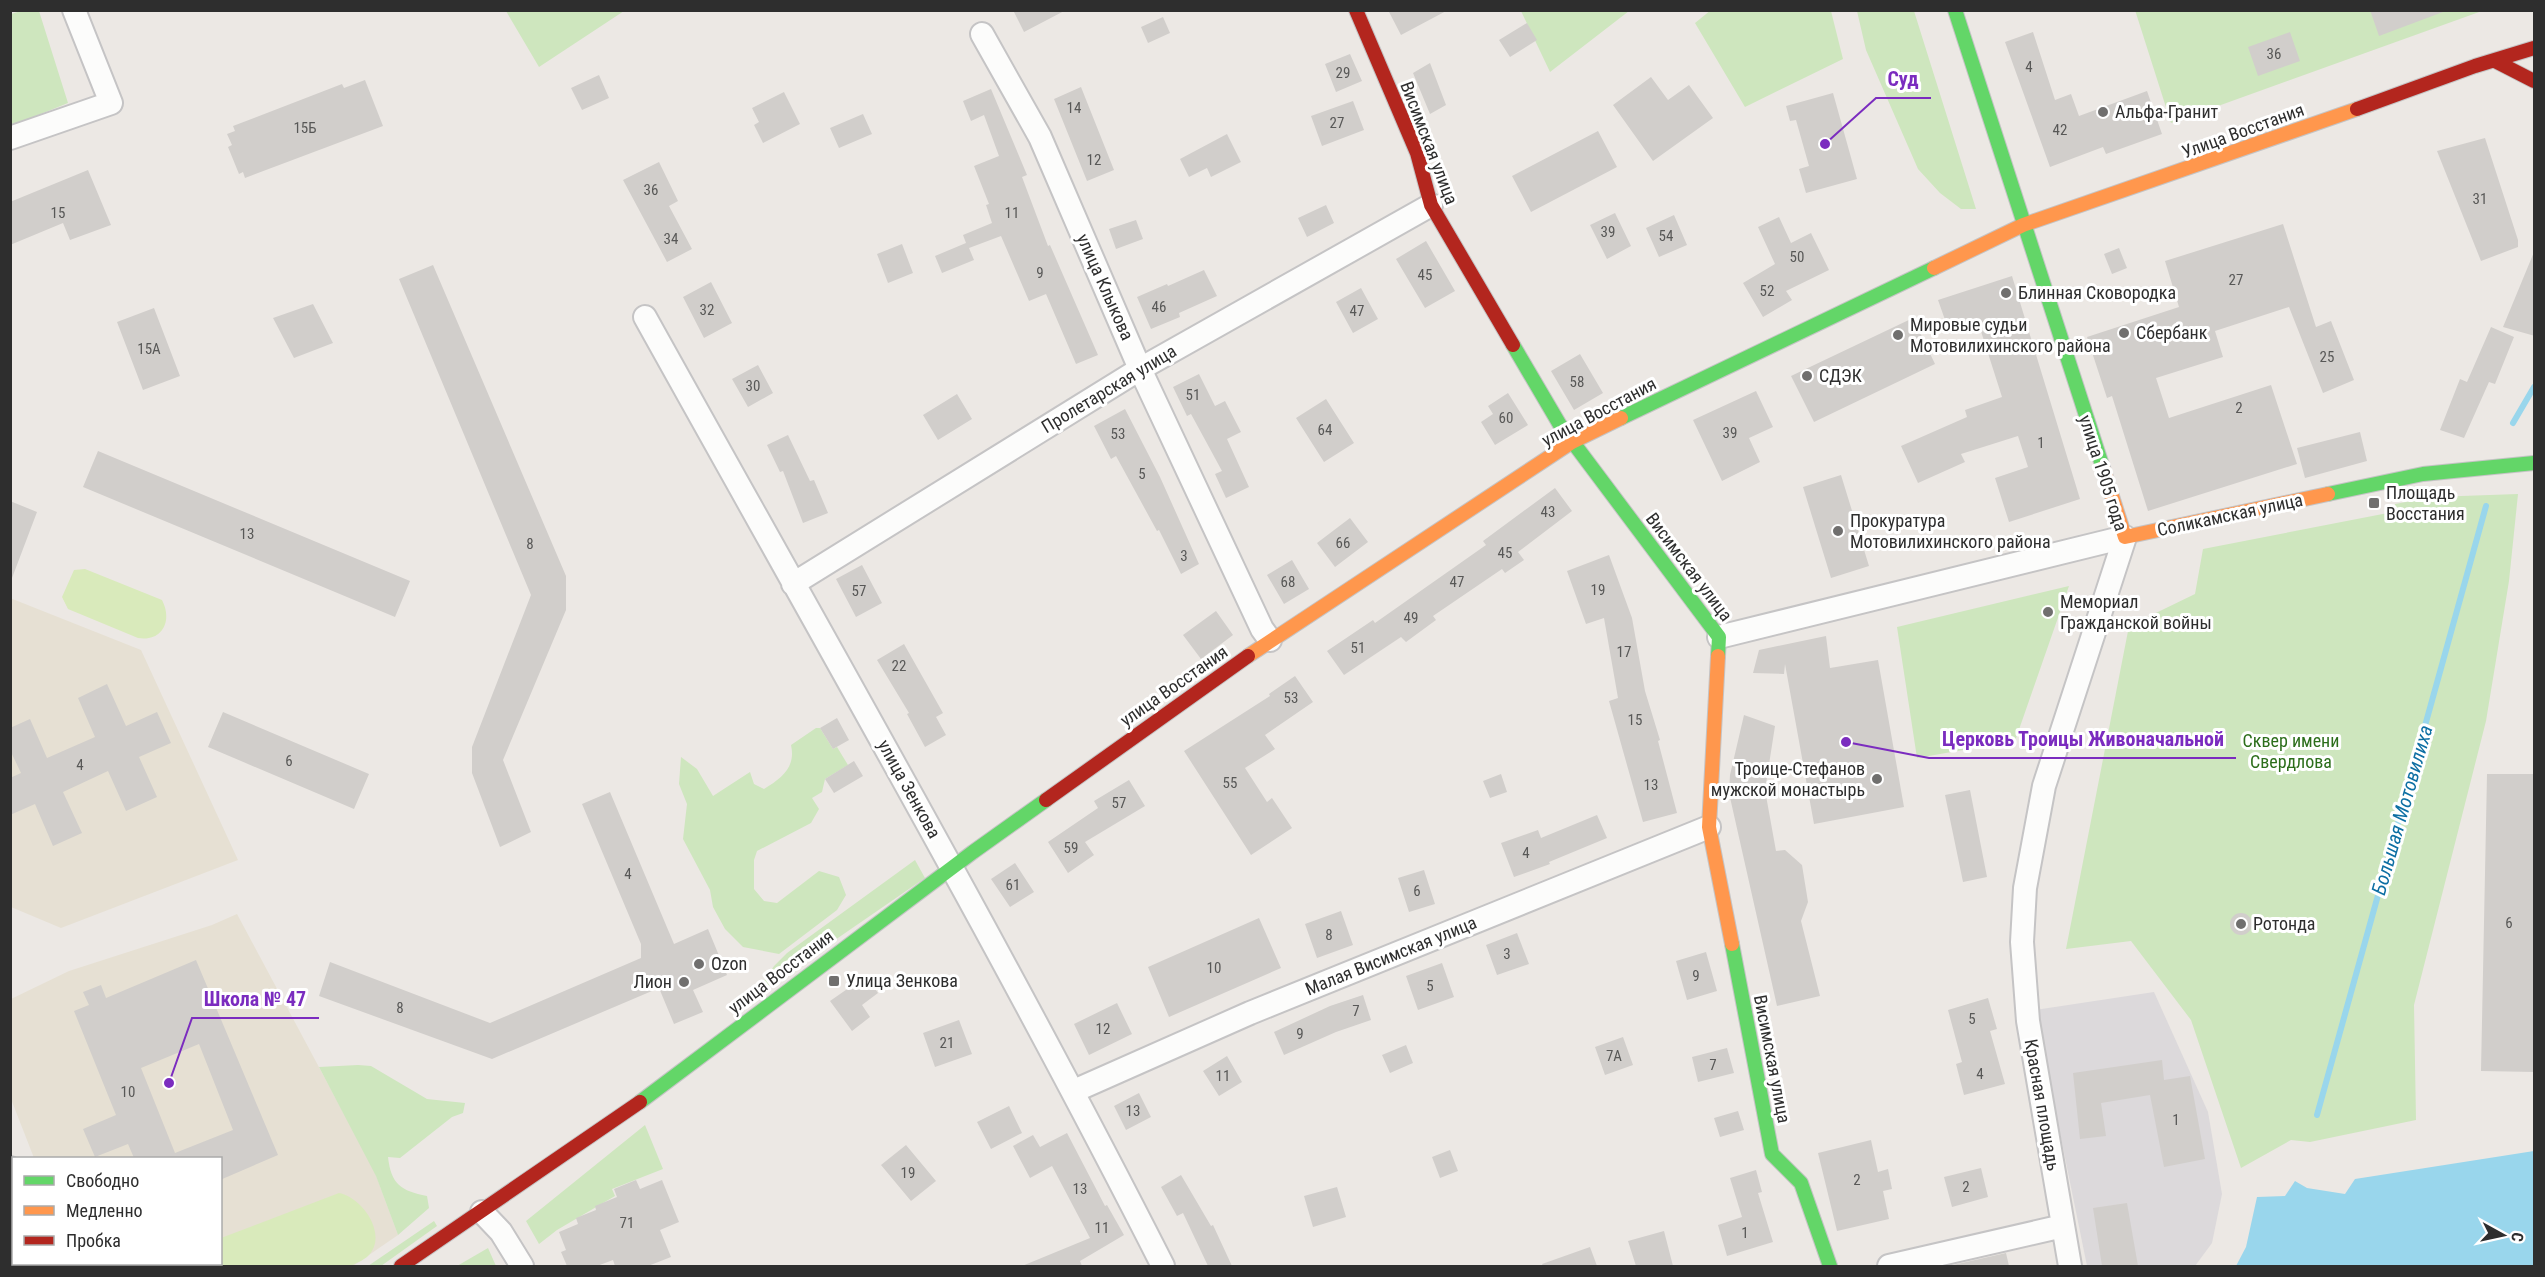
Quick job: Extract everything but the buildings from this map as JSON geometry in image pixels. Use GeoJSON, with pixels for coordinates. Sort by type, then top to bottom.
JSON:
{"type":"FeatureCollection","features":[{"type":"Feature","properties":{"kind":"street"},"geometry":{"type":"LineString","coordinates":[[10,138],[111,103],[74,10]]}},
{"type":"Feature","properties":{"kind":"street","name":"Висимская улица"},"geometry":{"type":"LineString","coordinates":[[1356,10],[1417,153],[1431,205],[1560,425],[1719,637],[1709,826],[1772,1154],[1801,1184],[1830,1266]]}},
{"type":"Feature","properties":{"kind":"street","name":"улица 1905 года"},"geometry":{"type":"LineString","coordinates":[[1955,10],[2125,537],[2044,786],[2025,888],[2022,942]]}},
{"type":"Feature","properties":{"kind":"street","name":"улица Клыкова"},"geometry":{"type":"LineString","coordinates":[[982,34],[1040,137],[1140,369],[1262,629],[1270,640]]}},
{"type":"Feature","properties":{"kind":"street"},"geometry":{"type":"LineString","coordinates":[[2495,61],[2535,48]]}},
{"type":"Feature","properties":{"kind":"street"},"geometry":{"type":"LineString","coordinates":[[2495,61],[2535,81]]}},
{"type":"Feature","properties":{"kind":"street","name":"Улица Восстания"},"geometry":{"type":"LineString","coordinates":[[2023,225],[2264,143],[2475,66],[2495,61]]}},
{"type":"Feature","properties":{"kind":"street","name":"Пролетарская улица"},"geometry":{"type":"LineString","coordinates":[[793,584],[1140,369],[1431,205]]}},
{"type":"Feature","properties":{"kind":"street","name":"улица Восстания"},"geometry":{"type":"LineString","coordinates":[[401,1266],[619,1118],[778,996],[1270,640],[1572,442],[2023,225]]}},
{"type":"Feature","properties":{"kind":"street","name":"улица Зенкова"},"geometry":{"type":"LineString","coordinates":[[645,317],[1074,1091],[1163,1266]]}},
{"type":"Feature","properties":{"kind":"street","name":"Соликамская улица"},"geometry":{"type":"LineString","coordinates":[[1719,637],[2125,537],[2423,474],[2535,464]]}},
{"type":"Feature","properties":{"kind":"street","name":"Малая Висимская улица"},"geometry":{"type":"LineString","coordinates":[[1074,1091],[1250,1013],[1709,826]]}},
{"type":"Feature","properties":{"kind":"street","name":"Красная площадь"},"geometry":{"type":"LineString","coordinates":[[2022,942],[2028,1021],[2070,1266]]}},
{"type":"Feature","properties":{"kind":"street"},"geometry":{"type":"LineString","coordinates":[[482,1212],[501,1232],[522,1266]]}},
{"type":"Feature","properties":{"kind":"street"},"geometry":{"type":"LineString","coordinates":[[1888,1266],[2063,1226]]}},
{"type":"Feature","properties":{"kind":"shaded area"},"geometry":{"type":"Polygon","coordinates":[[[10,598],[141,650],[238,860],[61,928],[11,907],[10,598]]]}},
{"type":"Feature","properties":{"kind":"shaded area"},"geometry":{"type":"Polygon","coordinates":[[[237,914],[374,1170],[398,1235],[353,1266],[76,1265],[222,1265],[222,1157],[34,1157],[11,1099],[11,999],[69,971],[212,925],[237,914]]]}},
{"type":"Feature","properties":{"kind":"shaded area"},"geometry":{"type":"Polygon","coordinates":[[[2154,992],[2208,1112],[2222,1194],[2212,1243],[2195,1266],[2087,1266],[2035,1010],[2154,992]]]}},
{"type":"Feature","properties":{"kind":"green space"},"geometry":{"type":"Polygon","coordinates":[[[1711,10],[1831,11],[1843,59],[1745,107],[1695,23],[1711,10]]]}},
{"type":"Feature","properties":{"kind":"green space"},"geometry":{"type":"Polygon","coordinates":[[[2135,10],[2482,11],[2171,123],[2135,10]]]}},
{"type":"Feature","properties":{"kind":"green space"},"geometry":{"type":"Polygon","coordinates":[[[21,11],[39,11],[68,103],[11,126],[11,14],[21,11]]]}},
{"type":"Feature","properties":{"kind":"green space"},"geometry":{"type":"Polygon","coordinates":[[[506,11],[624,11],[539,67],[506,11]]]}},
{"type":"Feature","properties":{"kind":"green space"},"geometry":{"type":"Polygon","coordinates":[[[1521,11],[1629,11],[1550,72],[1521,11]]]}},
{"type":"Feature","properties":{"kind":"green space"},"geometry":{"type":"Polygon","coordinates":[[[1857,11],[1914,11],[1976,209],[1961,209],[1940,193],[1918,169],[1866,50],[1857,11]]]}},
{"type":"Feature","properties":{"kind":"green space","name":"Сквер имени Свердлова"},"geometry":{"type":"Polygon","coordinates":[[[2518,494],[2509,581],[2486,721],[2414,1005],[2416,1120],[2310,1142],[2291,1140],[2241,1168],[2191,1020],[2131,941],[2066,949],[2129,626],[2195,594],[2203,549],[2393,512],[2395,504],[2433,497],[2518,494]]]}},
{"type":"Feature","properties":{"kind":"green space"},"geometry":{"type":"Polygon","coordinates":[[[85,569],[162,600],[166,622],[159,633],[153,637],[138,638],[68,609],[62,597],[74,570],[85,569]]]}},
{"type":"Feature","properties":{"kind":"green space"},"geometry":{"type":"Polygon","coordinates":[[[2069,586],[2015,741],[1917,758],[1897,627],[2069,586]]]}},
{"type":"Feature","properties":{"kind":"green space"},"geometry":{"type":"Polygon","coordinates":[[[816,728],[820,728],[833,749],[837,747],[848,765],[825,779],[822,792],[812,798],[819,809],[811,823],[757,851],[754,860],[754,889],[764,901],[777,903],[819,871],[839,877],[846,895],[837,910],[779,954],[743,947],[725,929],[713,907],[710,890],[683,839],[687,804],[679,784],[681,757],[697,769],[713,796],[750,772],[754,784],[764,789],[777,781],[786,771],[791,760],[791,745],[816,728]]]}},
{"type":"Feature","properties":{"kind":"green space"},"geometry":{"type":"Polygon","coordinates":[[[915,860],[925,878],[755,995],[774,966],[787,953],[915,860]]]}},
{"type":"Feature","properties":{"kind":"green space"},"geometry":{"type":"Polygon","coordinates":[[[371,1066],[427,1099],[465,1103],[463,1113],[452,1117],[400,1158],[388,1157],[392,1174],[399,1185],[410,1192],[427,1196],[429,1208],[398,1235],[376,1176],[319,1067],[371,1066]]]}},
{"type":"Feature","properties":{"kind":"green space"},"geometry":{"type":"Polygon","coordinates":[[[645,1125],[663,1169],[612,1189],[615,1196],[557,1230],[539,1244],[526,1221],[645,1125]]]}},
{"type":"Feature","properties":{"kind":"green space"},"geometry":{"type":"Polygon","coordinates":[[[339,1193],[348,1196],[364,1209],[370,1218],[376,1238],[374,1247],[368,1256],[351,1266],[153,1266],[222,1265],[222,1238],[339,1193]]]}},
{"type":"Feature","properties":{"kind":"green space"},"geometry":{"type":"Polygon","coordinates":[[[434,1221],[437,1226],[381,1266],[368,1266],[434,1221]]]}},
{"type":"Feature","properties":{"kind":"green space"},"geometry":{"type":"Polygon","coordinates":[[[488,1248],[496,1266],[457,1266],[488,1248]]]}},
{"type":"Feature","properties":{"kind":"water"},"geometry":{"type":"Polygon","coordinates":[[[2534,1151],[2534,1266],[2236,1266],[2246,1247],[2257,1197],[2285,1196],[2295,1181],[2307,1188],[2345,1194],[2355,1179],[2534,1151]]]}},
{"type":"Feature","properties":{"kind":"waterway","name":"Большая Мотовилиха"},"geometry":{"type":"LineString","coordinates":[[2513,423],[2534,387]]}},
{"type":"Feature","properties":{"kind":"waterway","name":"Большая Мотовилиха"},"geometry":{"type":"LineString","coordinates":[[2317,1115],[2486,506]]}},
{"type":"Feature","properties":{"kind":"traffic: fast"},"geometry":{"type":"LineString","coordinates":[[1955,10],[2103,468]]}},
{"type":"Feature","properties":{"kind":"traffic: fast"},"geometry":{"type":"LineString","coordinates":[[1621,418],[1934,268]]}},
{"type":"Feature","properties":{"kind":"traffic: fast"},"geometry":{"type":"LineString","coordinates":[[1513,345],[1560,425],[1719,637],[1718,656]]}},
{"type":"Feature","properties":{"kind":"traffic: fast"},"geometry":{"type":"LineString","coordinates":[[2328,494],[2423,474],[2534,463]]}},
{"type":"Feature","properties":{"kind":"traffic: fast"},"geometry":{"type":"LineString","coordinates":[[640,1102],[973,852],[1046,800]]}},
{"type":"Feature","properties":{"kind":"traffic: fast"},"geometry":{"type":"LineString","coordinates":[[1732,944],[1772,1154],[1801,1183],[1830,1266]]}},
{"type":"Feature","properties":{"kind":"traffic: slow"},"geometry":{"type":"LineString","coordinates":[[1934,268],[2023,225],[2357,109]]}},
{"type":"Feature","properties":{"kind":"traffic: slow"},"geometry":{"type":"LineString","coordinates":[[1248,656],[1572,442],[1621,418]]}},
{"type":"Feature","properties":{"kind":"traffic: slow"},"geometry":{"type":"LineString","coordinates":[[2103,468],[2125,537],[2328,494]]}},
{"type":"Feature","properties":{"kind":"traffic: slow"},"geometry":{"type":"LineString","coordinates":[[1718,656],[1709,827],[1732,944]]}},
{"type":"Feature","properties":{"kind":"traffic: jam"},"geometry":{"type":"LineString","coordinates":[[1356,10],[1417,153],[1431,205],[1513,345]]}},
{"type":"Feature","properties":{"kind":"traffic: jam"},"geometry":{"type":"LineString","coordinates":[[2357,109],[2475,66],[2534,48]]}},
{"type":"Feature","properties":{"kind":"traffic: jam"},"geometry":{"type":"LineString","coordinates":[[2495,61],[2534,81]]}},
{"type":"Feature","properties":{"kind":"traffic: jam"},"geometry":{"type":"LineString","coordinates":[[1046,800],[1248,656]]}},
{"type":"Feature","properties":{"kind":"traffic: jam"},"geometry":{"type":"LineString","coordinates":[[401,1266],[640,1102]]}},
{"type":"Feature","properties":{"kind":"place","name":"Альфа-Гранит"},"geometry":{"type":"Point","coordinates":[2103,112]}},
{"type":"Feature","properties":{"kind":"place","name":"Суд"},"geometry":{"type":"Point","coordinates":[1825,144]}},
{"type":"Feature","properties":{"kind":"place","name":"Блинная Сковородка"},"geometry":{"type":"Point","coordinates":[2006,293]}},
{"type":"Feature","properties":{"kind":"place","name":"Сбербанк"},"geometry":{"type":"Point","coordinates":[2124,333]}},
{"type":"Feature","properties":{"kind":"place","name":"Мировые судьи Мотовилихинского района"},"geometry":{"type":"Point","coordinates":[1898,335]}},
{"type":"Feature","properties":{"kind":"place","name":"СДЭК"},"geometry":{"type":"Point","coordinates":[1807,376]}},
{"type":"Feature","properties":{"kind":"place","name":"Площадь Восстания"},"geometry":{"type":"Point","coordinates":[2374,503]}},
{"type":"Feature","properties":{"kind":"place","name":"Прокуратура Мотовилихинского района"},"geometry":{"type":"Point","coordinates":[1838,531]}},
{"type":"Feature","properties":{"kind":"place","name":"Мемориал Гражданской войны"},"geometry":{"type":"Point","coordinates":[2048,612]}},
{"type":"Feature","properties":{"kind":"place","name":"Церковь Троицы Живоначальной"},"geometry":{"type":"Point","coordinates":[1846,742]}},
{"type":"Feature","properties":{"kind":"place","name":"Троице-Стефанов мужской монастырь"},"geometry":{"type":"Point","coordinates":[1877,779]}},
{"type":"Feature","properties":{"kind":"place","name":"Ротонда"},"geometry":{"type":"Point","coordinates":[2241,924]}},
{"type":"Feature","properties":{"kind":"place","name":"Ozon"},"geometry":{"type":"Point","coordinates":[699,964]}},
{"type":"Feature","properties":{"kind":"place","name":"Улица Зенкова"},"geometry":{"type":"Point","coordinates":[834,981]}},
{"type":"Feature","properties":{"kind":"place","name":"Лион"},"geometry":{"type":"Point","coordinates":[684,982]}},
{"type":"Feature","properties":{"kind":"place","name":"Школа № 47"},"geometry":{"type":"Point","coordinates":[169,1083]}}]}
